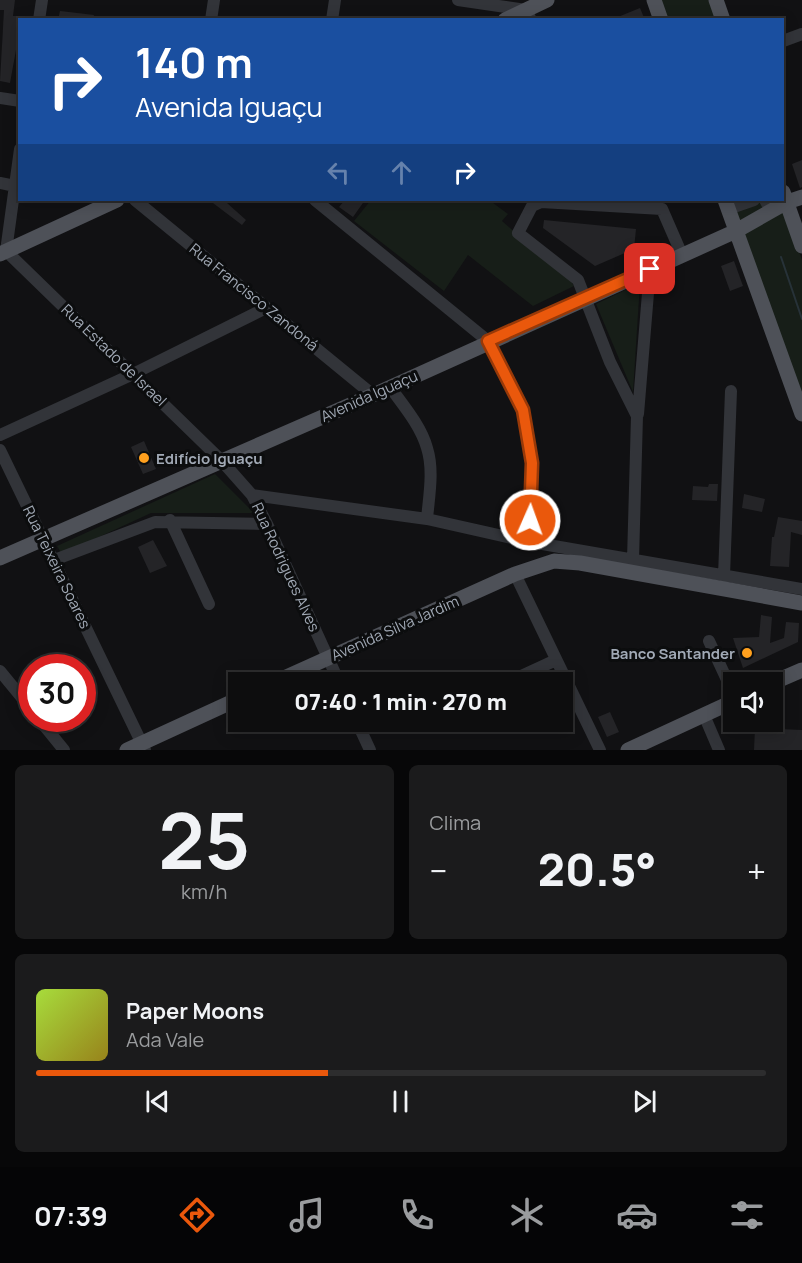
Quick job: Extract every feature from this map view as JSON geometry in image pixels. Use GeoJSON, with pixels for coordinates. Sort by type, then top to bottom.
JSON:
{"type":"FeatureCollection","features":[{"type":"Feature","properties":{"kind":"main road"},"geometry":{"type":"LineString","coordinates":[[513,18],[529,14],[547,0]]}},
{"type":"Feature","properties":{"kind":"main road"},"geometry":{"type":"LineString","coordinates":[[654,0],[660,18]]}},
{"type":"Feature","properties":{"kind":"main road"},"geometry":{"type":"LineString","coordinates":[[716,0],[722,18]]}},
{"type":"Feature","properties":{"kind":"main road"},"geometry":{"type":"LineString","coordinates":[[785,197],[802,246]]}},
{"type":"Feature","properties":{"kind":"main road","name":"Avenida Iguaçu"},"geometry":{"type":"LineString","coordinates":[[785,197],[802,197]]}},
{"type":"Feature","properties":{"kind":"main road"},"geometry":{"type":"LineString","coordinates":[[3,252],[115,201]]}},
{"type":"Feature","properties":{"kind":"main road"},"geometry":{"type":"LineString","coordinates":[[726,204],[802,414]]}},
{"type":"Feature","properties":{"kind":"main road","name":"Avenida Iguaçu"},"geometry":{"type":"LineString","coordinates":[[0,558],[373,395],[488,341],[736,231],[768,206]]}},
{"type":"Feature","properties":{"kind":"main road"},"geometry":{"type":"LineString","coordinates":[[580,563],[614,557]]}},
{"type":"Feature","properties":{"kind":"main road","name":"Avenida Silva Jardim"},"geometry":{"type":"LineString","coordinates":[[298,672],[515,573],[554,561],[580,563]]}},
{"type":"Feature","properties":{"kind":"main road"},"geometry":{"type":"LineString","coordinates":[[580,563],[802,603]]}},
{"type":"Feature","properties":{"kind":"main road"},"geometry":{"type":"LineString","coordinates":[[765,582],[779,598]]}},
{"type":"Feature","properties":{"kind":"main road"},"geometry":{"type":"LineString","coordinates":[[783,678],[802,670]]}},
{"type":"Feature","properties":{"kind":"main road"},"geometry":{"type":"LineString","coordinates":[[127,750],[143,747],[228,704]]}},
{"type":"Feature","properties":{"kind":"main road"},"geometry":{"type":"LineString","coordinates":[[628,750],[723,706]]}},
{"type":"Feature","properties":{"kind":"street"},"geometry":{"type":"LineString","coordinates":[[39,18],[42,0]]}},
{"type":"Feature","properties":{"kind":"street"},"geometry":{"type":"LineString","coordinates":[[211,18],[214,0]]}},
{"type":"Feature","properties":{"kind":"street"},"geometry":{"type":"LineString","coordinates":[[332,18],[335,0]]}},
{"type":"Feature","properties":{"kind":"street"},"geometry":{"type":"LineString","coordinates":[[458,0],[529,14]]}},
{"type":"Feature","properties":{"kind":"street"},"geometry":{"type":"LineString","coordinates":[[784,41],[802,34]]}},
{"type":"Feature","properties":{"kind":"street"},"geometry":{"type":"LineString","coordinates":[[0,98],[18,101]]}},
{"type":"Feature","properties":{"kind":"street"},"geometry":{"type":"LineString","coordinates":[[3,252],[18,164]]}},
{"type":"Feature","properties":{"kind":"street"},"geometry":{"type":"LineString","coordinates":[[0,183],[15,186]]}},
{"type":"Feature","properties":{"kind":"street","name":"Rua Francisco Zandoná"},"geometry":{"type":"LineString","coordinates":[[136,201],[373,395]]}},
{"type":"Feature","properties":{"kind":"street"},"geometry":{"type":"LineString","coordinates":[[316,201],[488,341],[523,410],[532,463],[530,520],[525,541]]}},
{"type":"Feature","properties":{"kind":"street"},"geometry":{"type":"LineString","coordinates":[[726,204],[747,201]]}},
{"type":"Feature","properties":{"kind":"street"},"geometry":{"type":"LineString","coordinates":[[638,416],[610,362],[578,280],[518,233],[532,206],[541,202],[662,209],[682,255]]}},
{"type":"Feature","properties":{"kind":"street","name":"Rua Estado de Israel"},"geometry":{"type":"LineString","coordinates":[[3,252],[221,460]]}},
{"type":"Feature","properties":{"kind":"street"},"geometry":{"type":"LineString","coordinates":[[633,560],[638,416],[650,269]]}},
{"type":"Feature","properties":{"kind":"street"},"geometry":{"type":"LineString","coordinates":[[0,435],[133,374],[266,308]]}},
{"type":"Feature","properties":{"kind":"street"},"geometry":{"type":"LineString","coordinates":[[390,387],[412,419],[427,448],[430,474],[427,519]]}},
{"type":"Feature","properties":{"kind":"street"},"geometry":{"type":"LineString","coordinates":[[724,576],[731,391]]}},
{"type":"Feature","properties":{"kind":"street","name":"Rua Teixeira Soares"},"geometry":{"type":"LineString","coordinates":[[0,450],[143,747]]}},
{"type":"Feature","properties":{"kind":"street","name":"Rua Rodrigues Alves"},"geometry":{"type":"LineString","coordinates":[[221,460],[252,495],[334,672]]}},
{"type":"Feature","properties":{"kind":"street"},"geometry":{"type":"LineString","coordinates":[[252,495],[427,519],[525,541],[802,589]]}},
{"type":"Feature","properties":{"kind":"street"},"geometry":{"type":"LineString","coordinates":[[54,560],[154,522],[170,520],[267,524]]}},
{"type":"Feature","properties":{"kind":"street"},"geometry":{"type":"LineString","coordinates":[[170,520],[209,604]]}},
{"type":"Feature","properties":{"kind":"street"},"geometry":{"type":"LineString","coordinates":[[515,573],[600,750]]}},
{"type":"Feature","properties":{"kind":"street"},"geometry":{"type":"LineString","coordinates":[[709,641],[723,672]]}},
{"type":"Feature","properties":{"kind":"street"},"geometry":{"type":"LineString","coordinates":[[530,672],[556,660]]}},
{"type":"Feature","properties":{"kind":"street"},"geometry":{"type":"LineString","coordinates":[[0,671],[18,693]]}},
{"type":"Feature","properties":{"kind":"street"},"geometry":{"type":"LineString","coordinates":[[704,715],[719,750]]}},
{"type":"Feature","properties":{"kind":"street"},"geometry":{"type":"LineString","coordinates":[[49,732],[64,750]]}},
{"type":"Feature","properties":{"kind":"street"},"geometry":{"type":"LineString","coordinates":[[362,732],[370,750]]}},
{"type":"Feature","properties":{"kind":"shaded area"},"geometry":{"type":"Polygon","coordinates":[[[658,0],[713,0],[719,18],[664,18],[658,0]]]}},
{"type":"Feature","properties":{"kind":"shaded area"},"geometry":{"type":"Polygon","coordinates":[[[370,201],[490,201],[508,214],[502,221],[574,286],[533,306],[468,255],[444,291],[354,221],[370,201]]]}},
{"type":"Feature","properties":{"kind":"shaded area"},"geometry":{"type":"Polygon","coordinates":[[[725,201],[782,201],[802,260],[802,407],[725,201]]]}},
{"type":"Feature","properties":{"kind":"shaded area"},"geometry":{"type":"Polygon","coordinates":[[[640,283],[633,392],[596,304],[640,283]]]}},
{"type":"Feature","properties":{"kind":"shaded area"},"geometry":{"type":"Polygon","coordinates":[[[215,474],[254,513],[151,513],[62,554],[57,546],[215,474]]]}},
{"type":"Feature","properties":{"kind":"building"},"geometry":{"type":"Polygon","coordinates":[[[0,0],[15,0],[13,16],[20,16],[18,18],[18,50],[16,50],[10,83],[0,81],[4,10],[0,10],[0,0]]]}},
{"type":"Feature","properties":{"kind":"building"},"geometry":{"type":"Polygon","coordinates":[[[640,8],[644,18],[615,18],[640,8]]]}},
{"type":"Feature","properties":{"kind":"building"},"geometry":{"type":"Polygon","coordinates":[[[60,11],[94,15],[93,18],[58,18],[60,11]]]}},
{"type":"Feature","properties":{"kind":"building"},"geometry":{"type":"Polygon","coordinates":[[[802,160],[802,187],[800,188],[792,164],[802,160]]]}},
{"type":"Feature","properties":{"kind":"building"},"geometry":{"type":"Polygon","coordinates":[[[210,201],[228,201],[227,203],[246,220],[242,225],[210,201]]]}},
{"type":"Feature","properties":{"kind":"building"},"geometry":{"type":"Polygon","coordinates":[[[344,201],[364,201],[353,217],[339,207],[344,201]]]}},
{"type":"Feature","properties":{"kind":"building"},"geometry":{"type":"Polygon","coordinates":[[[544,220],[636,229],[634,249],[595,266],[543,228],[544,220]]]}},
{"type":"Feature","properties":{"kind":"building"},"geometry":{"type":"Polygon","coordinates":[[[734,261],[743,286],[730,291],[721,266],[734,261]]]}},
{"type":"Feature","properties":{"kind":"building","name":"Edifício Iguaçu"},"geometry":{"type":"Polygon","coordinates":[[[144,441],[156,469],[143,474],[131,447],[144,441]]]}},
{"type":"Feature","properties":{"kind":"building"},"geometry":{"type":"Polygon","coordinates":[[[709,484],[718,484],[717,501],[692,500],[693,486],[708,487],[709,484]]]}},
{"type":"Feature","properties":{"kind":"building"},"geometry":{"type":"Polygon","coordinates":[[[744,494],[765,499],[762,512],[742,508],[744,494]]]}},
{"type":"Feature","properties":{"kind":"building"},"geometry":{"type":"Polygon","coordinates":[[[778,517],[802,521],[802,535],[791,532],[789,567],[770,566],[772,537],[774,537],[778,517]]]}},
{"type":"Feature","properties":{"kind":"building"},"geometry":{"type":"Polygon","coordinates":[[[153,540],[167,566],[150,573],[138,547],[153,540]]]}},
{"type":"Feature","properties":{"kind":"building"},"geometry":{"type":"Polygon","coordinates":[[[761,615],[772,617],[770,643],[784,638],[786,622],[799,623],[798,642],[743,668],[733,638],[759,637],[761,615]]]}},
{"type":"Feature","properties":{"kind":"building"},"geometry":{"type":"Polygon","coordinates":[[[610,712],[619,732],[607,737],[598,717],[610,712]]]}},
{"type":"Feature","properties":{"kind":"building"},"geometry":{"type":"Polygon","coordinates":[[[802,730],[802,750],[754,750],[755,732],[802,730]]]}},
{"type":"Feature","properties":{"kind":"waterway"},"geometry":{"type":"LineString","coordinates":[[781,257],[802,319]]}},
{"type":"Feature","properties":{"kind":"place","name":"Edifício Iguaçu"},"geometry":{"type":"Point","coordinates":[144,458]}},
{"type":"Feature","properties":{"kind":"place","name":"Banco Santander"},"geometry":{"type":"Point","coordinates":[747,653]}},
{"type":"Feature","properties":{"kind":"route"},"geometry":{"type":"LineString","coordinates":[[530,520],[532,463],[523,410],[488,341],[650,269]]}}]}
